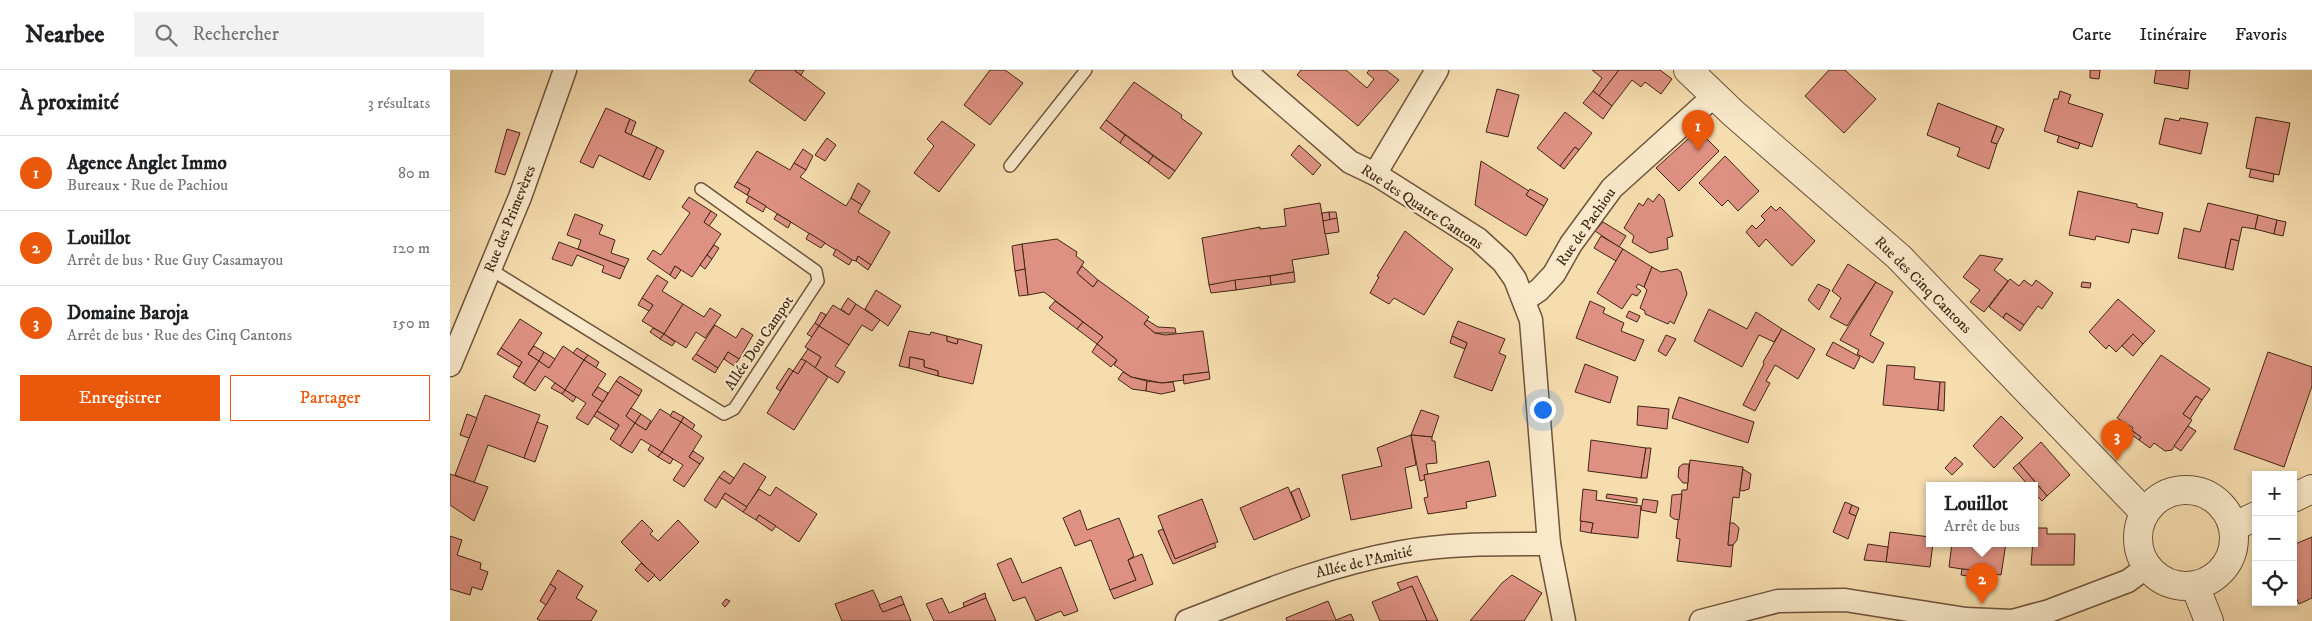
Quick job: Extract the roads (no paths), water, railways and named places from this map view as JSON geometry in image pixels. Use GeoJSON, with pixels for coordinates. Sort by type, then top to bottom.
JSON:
{"type":"FeatureCollection","features":[{"type":"Feature","properties":{"kind":"street","name":"Rue des Primevères"},"geometry":{"type":"LineString","coordinates":[[450,366],[520,197],[565,70]]}},
{"type":"Feature","properties":{"kind":"street","name":"Rue des Quatre Cantons"},"geometry":{"type":"LineString","coordinates":[[1244,70],[1350,162],[1377,175],[1478,240],[1503,262],[1515,279],[1531,320],[1549,544],[1564,621]]}},
{"type":"Feature","properties":{"kind":"street"},"geometry":{"type":"LineString","coordinates":[[1377,175],[1381,164],[1438,70]]}},
{"type":"Feature","properties":{"kind":"street","name":"Rue de Pachiou"},"geometry":{"type":"LineString","coordinates":[[1524,300],[1539,290],[1554,274],[1570,244],[1612,188],[1701,78]]}},
{"type":"Feature","properties":{"kind":"street","name":"Rue des Cinq Cantons"},"geometry":{"type":"LineString","coordinates":[[1701,78],[1899,257],[2145,513]]}},
{"type":"Feature","properties":{"kind":"street"},"geometry":{"type":"LineString","coordinates":[[2297,496],[2312,489]]}},
{"type":"Feature","properties":{"kind":"street"},"geometry":{"type":"LineString","coordinates":[[2186,490],[2202,493],[2244,522],[2234,543],[2230,558],[2222,571],[2210,581],[2195,586],[2181,586],[2168,583],[2157,577],[2147,568],[2140,555],[2137,541],[2139,526],[2145,513],[2156,501],[2170,493],[2186,490]]}},
{"type":"Feature","properties":{"kind":"street","name":"Allée de l'Amitié"},"geometry":{"type":"LineString","coordinates":[[1187,621],[1302,576],[1401,552],[1477,544],[1549,544]]}},
{"type":"Feature","properties":{"kind":"street"},"geometry":{"type":"LineString","coordinates":[[1701,621],[1778,601],[1845,600],[1966,620],[2012,621],[2048,611],[2128,581],[2147,568]]}},
{"type":"Feature","properties":{"kind":"street"},"geometry":{"type":"LineString","coordinates":[[2195,586],[2208,621]]}},
{"type":"Feature","properties":{"kind":"lane"},"geometry":{"type":"LineString","coordinates":[[1010,166],[1086,70]]}},
{"type":"Feature","properties":{"kind":"lane","name":"Allée Dou Campot"},"geometry":{"type":"LineString","coordinates":[[490,269],[724,414],[734,408],[818,281],[816,271],[701,189]]}},
{"type":"Feature","properties":{"kind":"place","name":"Agence Anglet Immo"},"geometry":{"type":"Point","coordinates":[1698,151]}},
{"type":"Feature","properties":{"kind":"place","name":"Domaine Baroja"},"geometry":{"type":"Point","coordinates":[2117,461]}},
{"type":"Feature","properties":{"kind":"place","name":"Louillot"},"geometry":{"type":"Point","coordinates":[1982,604]}}]}
